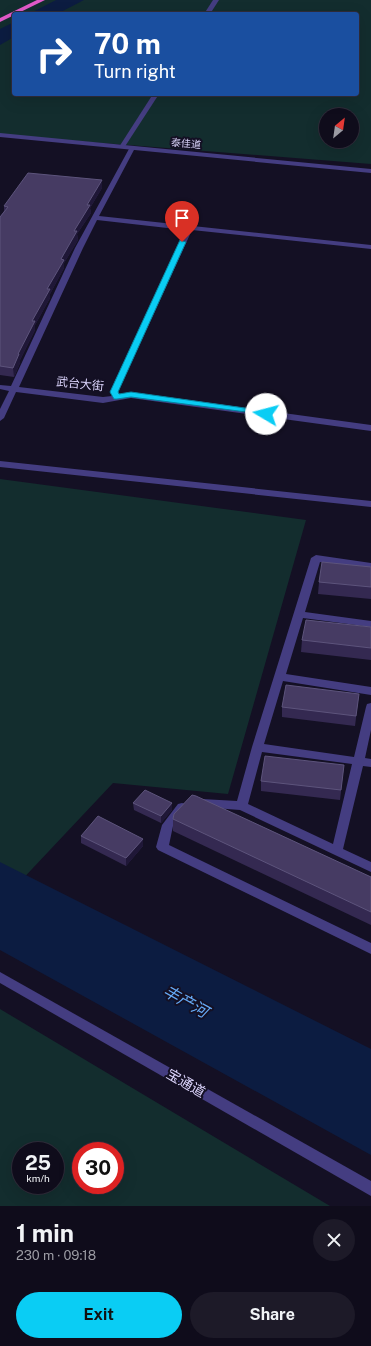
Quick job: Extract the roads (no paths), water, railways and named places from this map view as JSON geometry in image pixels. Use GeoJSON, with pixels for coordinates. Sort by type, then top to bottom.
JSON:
{"type":"FeatureCollection","features":[{"type":"Feature","properties":{"kind":"highway"},"geometry":{"type":"LineString","coordinates":[[17,12],[42,0]]}},
{"type":"Feature","properties":{"kind":"highway"},"geometry":{"type":"LineString","coordinates":[[0,20],[12,14]]}},
{"type":"Feature","properties":{"kind":"street"},"geometry":{"type":"LineString","coordinates":[[208,12],[216,0]]}},
{"type":"Feature","properties":{"kind":"street"},"geometry":{"type":"LineString","coordinates":[[122,147],[155,96]]}},
{"type":"Feature","properties":{"kind":"street","name":"泰佳道"},"geometry":{"type":"LineString","coordinates":[[0,135],[371,170]]}},
{"type":"Feature","properties":{"kind":"street"},"geometry":{"type":"LineString","coordinates":[[0,418],[79,248],[132,148]]}},
{"type":"Feature","properties":{"kind":"street"},"geometry":{"type":"LineString","coordinates":[[95,218],[371,247]]}},
{"type":"Feature","properties":{"kind":"street"},"geometry":{"type":"LineString","coordinates":[[117,397],[114,392],[189,228]]}},
{"type":"Feature","properties":{"kind":"street","name":"武台大街"},"geometry":{"type":"LineString","coordinates":[[0,387],[103,400],[131,395],[371,428]]}},
{"type":"Feature","properties":{"kind":"street"},"geometry":{"type":"LineString","coordinates":[[0,464],[371,504]]}},
{"type":"Feature","properties":{"kind":"street"},"geometry":{"type":"LineString","coordinates":[[242,806],[258,747],[316,558],[371,566]]}},
{"type":"Feature","properties":{"kind":"street"},"geometry":{"type":"LineString","coordinates":[[298,614],[371,624]]}},
{"type":"Feature","properties":{"kind":"street"},"geometry":{"type":"LineString","coordinates":[[279,677],[371,690]]}},
{"type":"Feature","properties":{"kind":"street"},"geometry":{"type":"LineString","coordinates":[[337,851],[371,707]]}},
{"type":"Feature","properties":{"kind":"street"},"geometry":{"type":"LineString","coordinates":[[258,747],[371,763]]}},
{"type":"Feature","properties":{"kind":"street"},"geometry":{"type":"LineString","coordinates":[[371,867],[242,806],[186,802],[168,825],[162,847],[371,949]]}},
{"type":"Feature","properties":{"kind":"street","name":"宝通道"},"geometry":{"type":"LineString","coordinates":[[0,978],[371,1189]]}},
{"type":"Feature","properties":{"kind":"water"},"geometry":{"type":"Polygon","coordinates":[[[56,0],[84,0],[61,12],[33,12],[56,0]]]}},
{"type":"Feature","properties":{"kind":"water"},"geometry":{"type":"Polygon","coordinates":[[[12,23],[12,38],[0,45],[0,29],[12,23]]]}},
{"type":"Feature","properties":{"kind":"water","name":"丰产河"},"geometry":{"type":"Polygon","coordinates":[[[0,862],[371,1049],[371,1155],[0,950],[0,862]]]}}]}
